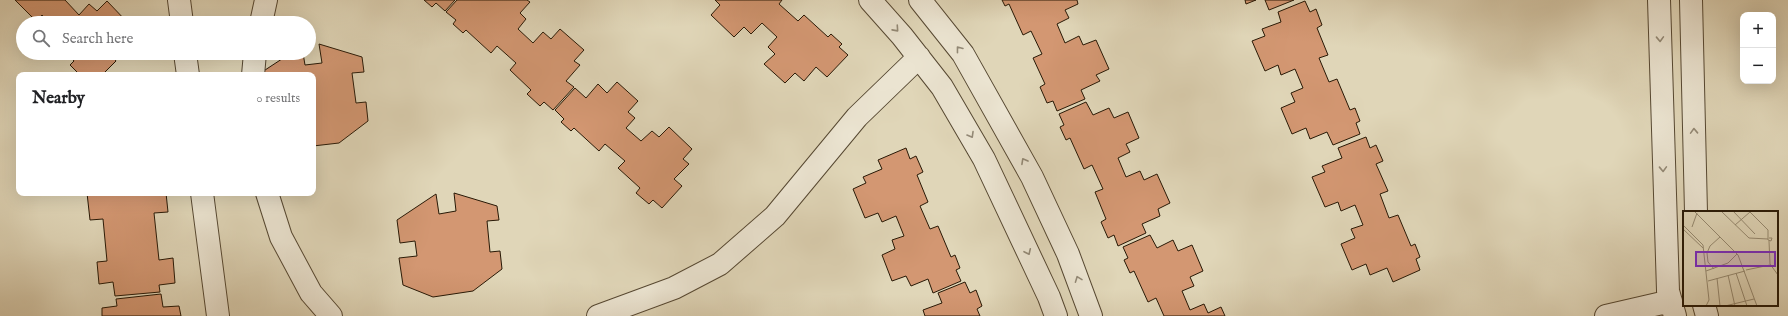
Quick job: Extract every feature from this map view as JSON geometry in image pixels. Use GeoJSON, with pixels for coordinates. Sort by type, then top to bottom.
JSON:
{"type":"FeatureCollection","features":[{"type":"Feature","properties":{"kind":"street"},"geometry":{"type":"LineString","coordinates":[[179,0],[181,16]]}},
{"type":"Feature","properties":{"kind":"street"},"geometry":{"type":"LineString","coordinates":[[263,16],[266,0]]}},
{"type":"Feature","properties":{"kind":"street"},"geometry":{"type":"LineString","coordinates":[[870,0],[919,57],[942,87],[984,159],[1049,297],[1056,316]]}},
{"type":"Feature","properties":{"kind":"street"},"geometry":{"type":"LineString","coordinates":[[920,0],[963,54],[1032,177],[1068,254],[1091,316]]}},
{"type":"Feature","properties":{"kind":"street"},"geometry":{"type":"LineString","coordinates":[[1606,316],[1673,309],[1668,291],[1659,0]]}},
{"type":"Feature","properties":{"kind":"street"},"geometry":{"type":"LineString","coordinates":[[1691,0],[1696,211]]}},
{"type":"Feature","properties":{"kind":"street"},"geometry":{"type":"LineString","coordinates":[[598,316],[674,288],[720,264],[776,216],[857,117],[919,57]]}},
{"type":"Feature","properties":{"kind":"street"},"geometry":{"type":"LineString","coordinates":[[186,60],[188,72]]}},
{"type":"Feature","properties":{"kind":"street"},"geometry":{"type":"LineString","coordinates":[[253,72],[254,60]]}},
{"type":"Feature","properties":{"kind":"street"},"geometry":{"type":"LineString","coordinates":[[202,196],[218,316]]}},
{"type":"Feature","properties":{"kind":"street"},"geometry":{"type":"LineString","coordinates":[[268,196],[284,244],[311,293],[331,316]]}},
{"type":"Feature","properties":{"kind":"street"},"geometry":{"type":"LineString","coordinates":[[1704,306],[1707,316]]}},
{"type":"Feature","properties":{"kind":"building"},"geometry":{"type":"Polygon","coordinates":[[[15,0],[65,0],[79,15],[89,4],[97,11],[107,1],[121,16],[42,15],[31,16],[15,0]]]}},
{"type":"Feature","properties":{"kind":"building"},"geometry":{"type":"Polygon","coordinates":[[[424,0],[455,0],[445,11],[436,3],[432,7],[424,0]]]}},
{"type":"Feature","properties":{"kind":"building"},"geometry":{"type":"Polygon","coordinates":[[[457,0],[527,0],[530,2],[520,13],[526,19],[518,29],[533,43],[543,32],[551,39],[560,29],[584,50],[574,61],[580,65],[566,81],[574,87],[553,110],[544,102],[540,106],[527,94],[531,90],[510,70],[516,63],[497,46],[491,53],[466,30],[463,33],[453,24],[456,20],[446,12],[457,0]]]}},
{"type":"Feature","properties":{"kind":"building"},"geometry":{"type":"Polygon","coordinates":[[[715,0],[782,0],[779,4],[798,21],[804,15],[828,37],[831,34],[842,44],[839,47],[848,55],[827,77],[816,67],[804,81],[795,73],[785,83],[764,64],[775,54],[768,47],[777,37],[762,23],[751,34],[744,27],[734,37],[711,15],[720,5],[715,0]]]}},
{"type":"Feature","properties":{"kind":"building"},"geometry":{"type":"Polygon","coordinates":[[[1002,0],[1077,0],[1078,4],[1065,10],[1069,18],[1057,24],[1065,43],[1079,36],[1083,45],[1096,40],[1109,69],[1096,75],[1100,81],[1081,90],[1085,99],[1057,111],[1053,101],[1047,103],[1040,87],[1045,84],[1033,58],[1042,54],[1031,31],[1023,35],[1009,4],[1005,6],[1002,0]]]}},
{"type":"Feature","properties":{"kind":"building"},"geometry":{"type":"Polygon","coordinates":[[[1245,0],[1256,0],[1246,4],[1245,0]]]}},
{"type":"Feature","properties":{"kind":"building"},"geometry":{"type":"Polygon","coordinates":[[[1265,0],[1294,0],[1269,10],[1265,0]]]}},
{"type":"Feature","properties":{"kind":"building"},"geometry":{"type":"Polygon","coordinates":[[[1305,1],[1310,12],[1316,9],[1322,25],[1317,28],[1328,55],[1319,58],[1329,82],[1337,79],[1350,110],[1355,108],[1360,121],[1356,123],[1360,134],[1333,145],[1327,132],[1310,139],[1306,128],[1292,134],[1281,108],[1295,102],[1291,93],[1303,88],[1295,69],[1281,75],[1278,65],[1265,71],[1252,41],[1265,36],[1262,29],[1281,22],[1278,12],[1305,1]]]}},
{"type":"Feature","properties":{"kind":"building"},"geometry":{"type":"Polygon","coordinates":[[[319,44],[362,57],[364,72],[352,73],[356,103],[366,102],[368,121],[339,143],[316,146],[316,72],[262,72],[280,60],[304,60],[305,65],[322,63],[319,44]]]}},
{"type":"Feature","properties":{"kind":"building"},"geometry":{"type":"Polygon","coordinates":[[[73,60],[116,61],[105,72],[77,72],[70,65],[74,61],[73,60]]]}},
{"type":"Feature","properties":{"kind":"building"},"geometry":{"type":"Polygon","coordinates":[[[617,82],[638,101],[628,112],[635,118],[626,128],[641,141],[652,131],[659,137],[669,127],[692,149],[683,159],[689,164],[674,179],[682,186],[662,208],[653,200],[649,204],[636,193],[640,188],[618,168],[625,161],[605,144],[599,151],[574,128],[571,131],[561,122],[564,119],[555,110],[575,88],[586,98],[598,84],[607,93],[617,82]]]}},
{"type":"Feature","properties":{"kind":"building"},"geometry":{"type":"Polygon","coordinates":[[[1086,102],[1093,115],[1109,108],[1114,118],[1128,112],[1139,138],[1126,144],[1130,152],[1118,158],[1126,177],[1140,171],[1144,180],[1157,174],[1170,203],[1158,209],[1160,216],[1142,224],[1146,233],[1118,246],[1114,235],[1108,238],[1101,222],[1106,219],[1095,192],[1103,189],[1092,165],[1084,169],[1070,138],[1066,140],[1060,127],[1064,125],[1059,114],[1086,102]]]}},
{"type":"Feature","properties":{"kind":"building"},"geometry":{"type":"Polygon","coordinates":[[[1366,137],[1370,148],[1376,145],[1383,161],[1376,164],[1388,191],[1380,194],[1389,218],[1398,215],[1411,246],[1415,244],[1420,257],[1416,259],[1420,270],[1393,282],[1387,268],[1370,275],[1366,264],[1352,270],[1341,244],[1355,238],[1351,229],[1363,225],[1355,205],[1341,211],[1338,202],[1325,207],[1312,177],[1325,172],[1322,166],[1342,158],[1338,148],[1366,137]]]}},
{"type":"Feature","properties":{"kind":"building"},"geometry":{"type":"Polygon","coordinates":[[[906,148],[910,159],[916,156],[923,172],[917,175],[928,202],[920,206],[930,229],[938,226],[951,257],[955,255],[960,268],[956,270],[961,281],[933,293],[928,279],[911,286],[906,276],[892,281],[882,255],[895,249],[892,240],[904,236],[896,216],[882,222],[878,213],[865,218],[853,189],[866,183],[863,177],[882,169],[878,160],[906,148]]]}},
{"type":"Feature","properties":{"kind":"building"},"geometry":{"type":"Polygon","coordinates":[[[454,193],[497,206],[499,220],[487,221],[490,252],[500,251],[502,269],[473,291],[433,297],[403,285],[399,258],[417,256],[415,241],[400,243],[397,220],[436,194],[439,214],[456,211],[454,193]]]}},
{"type":"Feature","properties":{"kind":"building"},"geometry":{"type":"Polygon","coordinates":[[[87,196],[166,196],[168,212],[154,213],[159,260],[173,258],[175,283],[159,285],[160,292],[115,296],[113,282],[99,284],[97,262],[107,261],[103,219],[90,220],[87,196]]]}},
{"type":"Feature","properties":{"kind":"building"},"geometry":{"type":"Polygon","coordinates":[[[1150,235],[1157,248],[1173,240],[1178,251],[1192,245],[1203,271],[1190,277],[1194,286],[1182,291],[1190,310],[1204,304],[1208,313],[1221,307],[1225,316],[1164,316],[1156,298],[1148,302],[1134,271],[1130,273],[1124,260],[1128,258],[1123,247],[1150,235]]]}},
{"type":"Feature","properties":{"kind":"building"},"geometry":{"type":"Polygon","coordinates":[[[965,282],[970,293],[976,290],[982,306],[977,309],[980,316],[925,316],[923,310],[942,303],[938,293],[965,282]]]}},
{"type":"Feature","properties":{"kind":"building"},"geometry":{"type":"Polygon","coordinates":[[[161,294],[163,307],[179,306],[181,316],[102,316],[102,308],[117,306],[116,299],[161,294]]]}}]}
